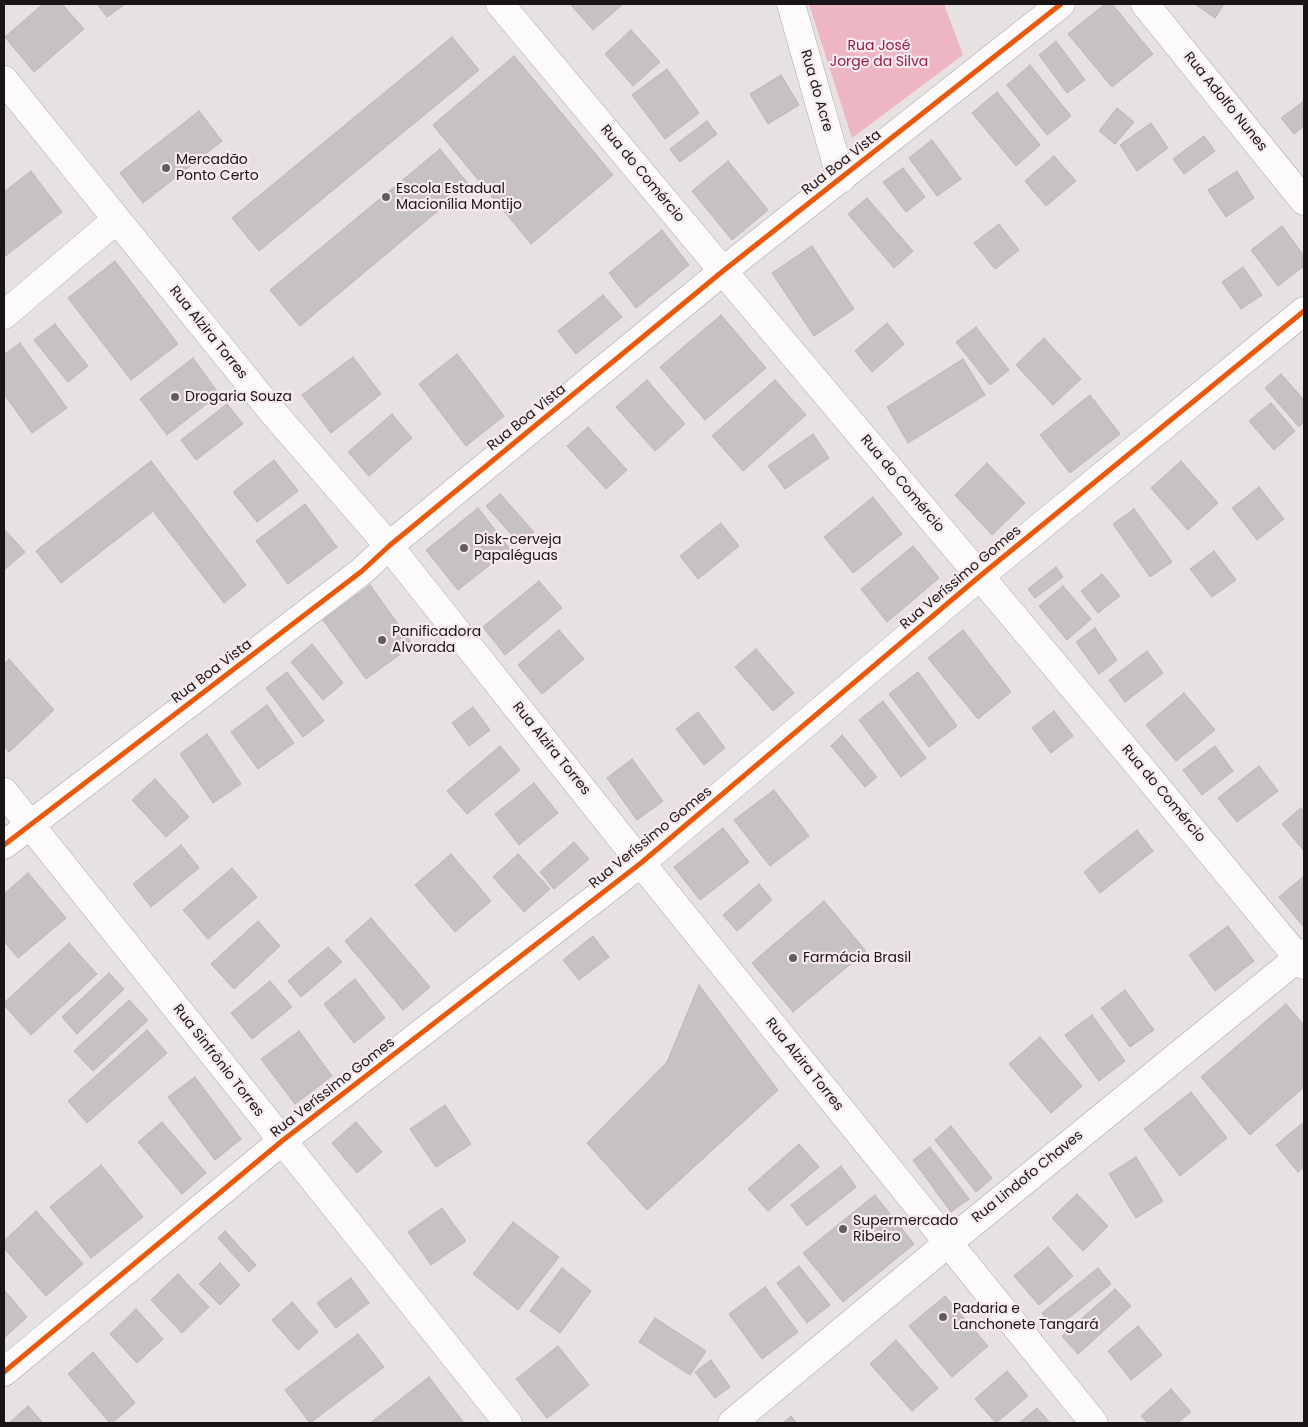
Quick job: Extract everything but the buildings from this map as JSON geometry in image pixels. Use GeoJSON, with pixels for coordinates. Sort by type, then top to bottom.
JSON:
{"type":"FeatureCollection","features":[{"type":"Feature","properties":{"kind":"street","name":"Rua do Comércio"},"geometry":{"type":"LineString","coordinates":[[500,4],[723,272],[1302,958]]}},
{"type":"Feature","properties":{"kind":"street","name":"Rua do Acre"},"geometry":{"type":"LineString","coordinates":[[791,4],[841,179]]}},
{"type":"Feature","properties":{"kind":"street","name":"Rua Boa Vista"},"geometry":{"type":"LineString","coordinates":[[4,845],[354,577],[389,546],[723,272],[1061,4]]}},
{"type":"Feature","properties":{"kind":"street","name":"Rua Adolfo Nunes"},"geometry":{"type":"LineString","coordinates":[[1145,4],[1304,201]]}},
{"type":"Feature","properties":{"kind":"street","name":"Rua Alzira Torres"},"geometry":{"type":"LineString","coordinates":[[4,80],[271,410],[389,546],[641,863],[1094,1423]]}},
{"type":"Feature","properties":{"kind":"street"},"geometry":{"type":"LineString","coordinates":[[4,315],[116,220]]}},
{"type":"Feature","properties":{"kind":"street","name":"Rua Veríssimo Gomes"},"geometry":{"type":"LineString","coordinates":[[4,1372],[282,1141],[641,863],[980,576],[1304,311]]}},
{"type":"Feature","properties":{"kind":"street","name":"Rua Sinfrônio Torres"},"geometry":{"type":"LineString","coordinates":[[4,792],[508,1423]]}},
{"type":"Feature","properties":{"kind":"street","name":"Rua Lindofo Chaves"},"geometry":{"type":"LineString","coordinates":[[732,1423],[948,1243],[1302,958]]}},
{"type":"Feature","properties":{"kind":"green space","name":"Rua José Jorge da Silva"},"geometry":{"type":"Polygon","coordinates":[[[809,4],[944,4],[963,55],[852,138],[809,4]]]}},
{"type":"Feature","properties":{"kind":"cycle path"},"geometry":{"type":"LineString","coordinates":[[4,845],[362,571],[389,546],[723,271],[1061,4]]}},
{"type":"Feature","properties":{"kind":"cycle path"},"geometry":{"type":"LineString","coordinates":[[4,1372],[282,1141],[641,863],[980,576],[1304,311]]}},
{"type":"Feature","properties":{"kind":"place","name":"Mercadão Ponto Certo"},"geometry":{"type":"Point","coordinates":[166,168]}},
{"type":"Feature","properties":{"kind":"place","name":"Escola Estadual Macionília Montijo"},"geometry":{"type":"Point","coordinates":[386,197]}},
{"type":"Feature","properties":{"kind":"place","name":"Drogaria Souza"},"geometry":{"type":"Point","coordinates":[175,397]}},
{"type":"Feature","properties":{"kind":"place","name":"Disk-cerveja Papaléguas"},"geometry":{"type":"Point","coordinates":[464,548]}},
{"type":"Feature","properties":{"kind":"place","name":"Panificadora Alvorada"},"geometry":{"type":"Point","coordinates":[382,640]}},
{"type":"Feature","properties":{"kind":"place","name":"Farmácia Brasil"},"geometry":{"type":"Point","coordinates":[793,958]}},
{"type":"Feature","properties":{"kind":"place","name":"Supermercado Ribeiro"},"geometry":{"type":"Point","coordinates":[843,1229]}},
{"type":"Feature","properties":{"kind":"place","name":"Padaria e Lanchonete Tangará"},"geometry":{"type":"Point","coordinates":[943,1317]}}]}
